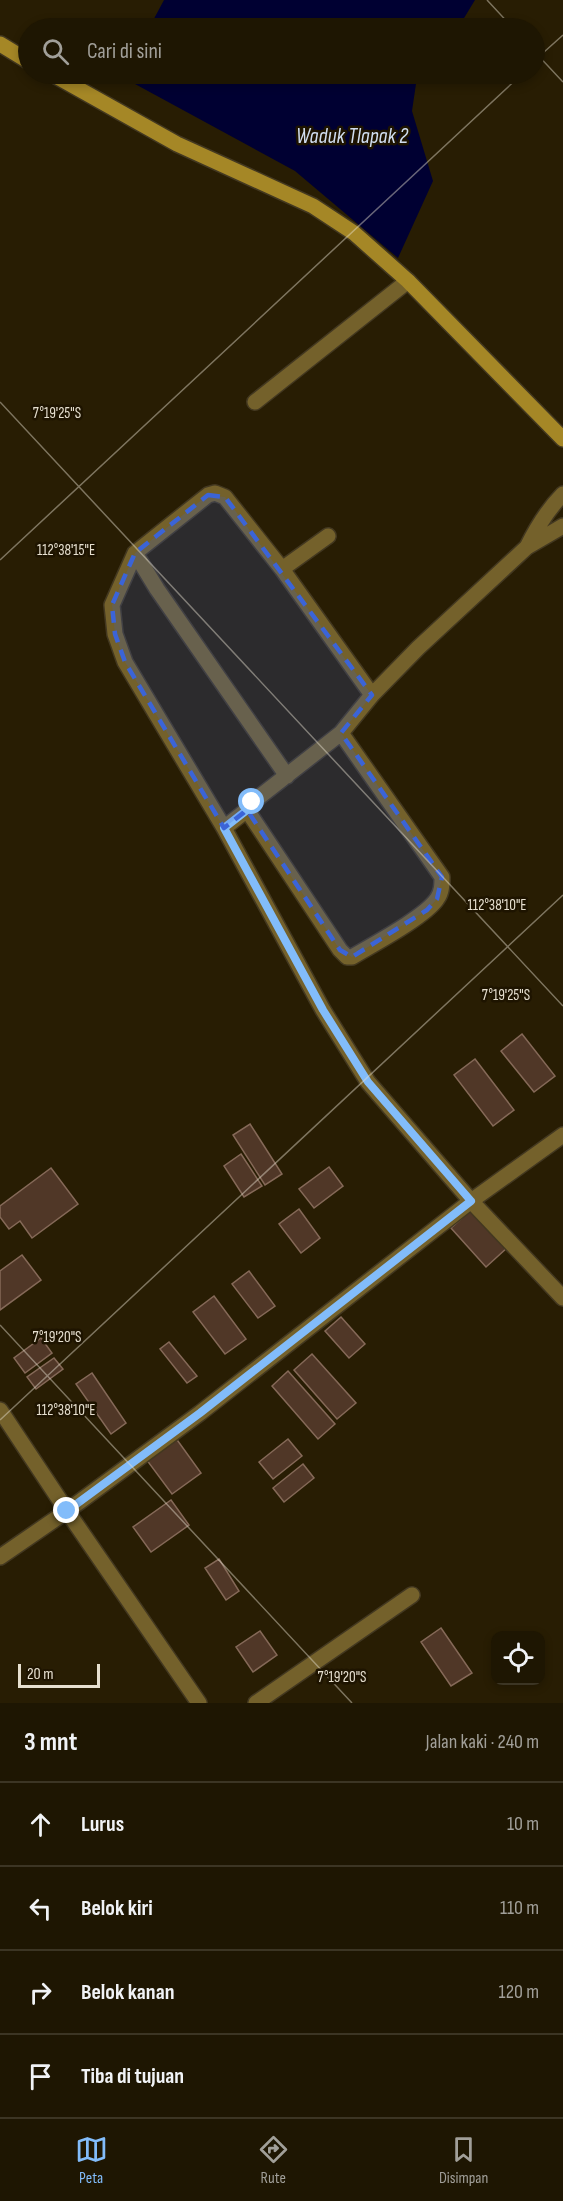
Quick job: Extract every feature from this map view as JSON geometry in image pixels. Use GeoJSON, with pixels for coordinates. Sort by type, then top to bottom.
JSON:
{"type":"FeatureCollection","features":[{"type":"Feature","properties":{"kind":"main road"},"geometry":{"type":"LineString","coordinates":[[0,44],[18,54]]}},
{"type":"Feature","properties":{"kind":"main road"},"geometry":{"type":"LineString","coordinates":[[70,84],[194,153],[313,206],[354,233],[408,281],[563,439]]}},
{"type":"Feature","properties":{"kind":"street"},"geometry":{"type":"LineString","coordinates":[[255,402],[408,281]]}},
{"type":"Feature","properties":{"kind":"street"},"geometry":{"type":"LineString","coordinates":[[372,695],[282,569],[225,497],[215,493],[208,495],[135,553],[112,604],[115,634],[125,662],[224,828],[323,1010],[368,1082],[471,1201],[563,1298]]}},
{"type":"Feature","properties":{"kind":"street"},"geometry":{"type":"LineString","coordinates":[[527,547],[539,524],[563,494]]}},
{"type":"Feature","properties":{"kind":"street"},"geometry":{"type":"LineString","coordinates":[[224,828],[247,810],[252,802],[341,733],[372,695],[418,648],[527,547],[563,526]]}},
{"type":"Feature","properties":{"kind":"street"},"geometry":{"type":"LineString","coordinates":[[282,569],[328,536]]}},
{"type":"Feature","properties":{"kind":"street"},"geometry":{"type":"LineString","coordinates":[[135,553],[157,589],[287,776]]}},
{"type":"Feature","properties":{"kind":"street"},"geometry":{"type":"LineString","coordinates":[[247,810],[340,950],[347,957],[352,957],[427,910],[437,899],[442,888],[442,877],[341,733]]}},
{"type":"Feature","properties":{"kind":"street"},"geometry":{"type":"LineString","coordinates":[[0,1557],[67,1511],[200,1413],[471,1201],[563,1135]]}},
{"type":"Feature","properties":{"kind":"street"},"geometry":{"type":"LineString","coordinates":[[0,1410],[199,1703]]}},
{"type":"Feature","properties":{"kind":"street"},"geometry":{"type":"LineString","coordinates":[[256,1703],[412,1595]]}},
{"type":"Feature","properties":{"kind":"highlighted area"},"geometry":{"type":"Polygon","coordinates":[[[208,495],[225,497],[372,695],[341,733],[442,877],[437,899],[427,910],[352,957],[340,950],[247,810],[224,828],[125,662],[115,634],[112,605],[135,553],[208,495]]]}},
{"type":"Feature","properties":{"kind":"water"},"geometry":{"type":"Polygon","coordinates":[[[164,0],[475,0],[464,18],[154,18],[164,0]]]}},
{"type":"Feature","properties":{"kind":"water","name":"Waduk Tlapak 2"},"geometry":{"type":"Polygon","coordinates":[[[135,84],[416,84],[412,111],[433,181],[398,258],[295,171],[135,84]]]}},
{"type":"Feature","properties":{"kind":"building"},"geometry":{"type":"Polygon","coordinates":[[[522,1034],[555,1076],[534,1092],[501,1051],[522,1034]]]}},
{"type":"Feature","properties":{"kind":"building"},"geometry":{"type":"Polygon","coordinates":[[[475,1059],[514,1110],[493,1126],[454,1075],[475,1059]]]}},
{"type":"Feature","properties":{"kind":"building"},"geometry":{"type":"Polygon","coordinates":[[[250,1124],[282,1174],[265,1185],[233,1135],[250,1124]]]}},
{"type":"Feature","properties":{"kind":"building"},"geometry":{"type":"Polygon","coordinates":[[[241,1154],[262,1186],[244,1197],[224,1166],[241,1154]]]}},
{"type":"Feature","properties":{"kind":"building"},"geometry":{"type":"Polygon","coordinates":[[[329,1167],[343,1186],[314,1208],[299,1189],[329,1167]]]}},
{"type":"Feature","properties":{"kind":"building"},"geometry":{"type":"Polygon","coordinates":[[[51,1168],[78,1204],[32,1238],[20,1221],[9,1229],[0,1217],[0,1206],[51,1168]]]}},
{"type":"Feature","properties":{"kind":"building"},"geometry":{"type":"Polygon","coordinates":[[[299,1209],[320,1238],[301,1253],[279,1224],[299,1209]]]}},
{"type":"Feature","properties":{"kind":"building"},"geometry":{"type":"Polygon","coordinates":[[[472,1209],[508,1247],[486,1267],[451,1228],[472,1209]]]}},
{"type":"Feature","properties":{"kind":"building"},"geometry":{"type":"Polygon","coordinates":[[[22,1255],[41,1280],[0,1310],[0,1271],[22,1255]]]}},
{"type":"Feature","properties":{"kind":"building"},"geometry":{"type":"Polygon","coordinates":[[[249,1271],[275,1306],[258,1318],[232,1284],[249,1271]]]}},
{"type":"Feature","properties":{"kind":"building"},"geometry":{"type":"Polygon","coordinates":[[[214,1296],[246,1339],[225,1354],[193,1312],[214,1296]]]}},
{"type":"Feature","properties":{"kind":"building"},"geometry":{"type":"Polygon","coordinates":[[[341,1317],[365,1344],[349,1358],[325,1331],[341,1317]]]}},
{"type":"Feature","properties":{"kind":"building"},"geometry":{"type":"Polygon","coordinates":[[[41,1338],[52,1353],[25,1373],[14,1358],[41,1338]]]}},
{"type":"Feature","properties":{"kind":"building"},"geometry":{"type":"Polygon","coordinates":[[[169,1342],[197,1376],[187,1383],[160,1349],[169,1342]]]}},
{"type":"Feature","properties":{"kind":"building"},"geometry":{"type":"Polygon","coordinates":[[[312,1354],[356,1403],[337,1419],[294,1370],[312,1354]]]}},
{"type":"Feature","properties":{"kind":"building"},"geometry":{"type":"Polygon","coordinates":[[[54,1358],[63,1369],[36,1389],[27,1377],[54,1358]]]}},
{"type":"Feature","properties":{"kind":"building"},"geometry":{"type":"Polygon","coordinates":[[[288,1371],[335,1424],[318,1439],[272,1386],[288,1371]]]}},
{"type":"Feature","properties":{"kind":"building"},"geometry":{"type":"Polygon","coordinates":[[[92,1373],[126,1423],[111,1434],[76,1384],[92,1373]]]}},
{"type":"Feature","properties":{"kind":"building"},"geometry":{"type":"Polygon","coordinates":[[[175,1437],[201,1473],[172,1494],[146,1459],[175,1437]]]}},
{"type":"Feature","properties":{"kind":"building"},"geometry":{"type":"Polygon","coordinates":[[[288,1439],[302,1456],[273,1479],[259,1462],[288,1439]]]}},
{"type":"Feature","properties":{"kind":"building"},"geometry":{"type":"Polygon","coordinates":[[[303,1464],[314,1478],[284,1502],[273,1488],[303,1464]]]}},
{"type":"Feature","properties":{"kind":"building"},"geometry":{"type":"Polygon","coordinates":[[[171,1500],[189,1525],[151,1552],[133,1527],[171,1500]]]}},
{"type":"Feature","properties":{"kind":"building"},"geometry":{"type":"Polygon","coordinates":[[[219,1559],[239,1591],[226,1600],[205,1568],[219,1559]]]}},
{"type":"Feature","properties":{"kind":"building"},"geometry":{"type":"Polygon","coordinates":[[[441,1628],[472,1673],[451,1686],[421,1642],[441,1628]]]}},
{"type":"Feature","properties":{"kind":"building"},"geometry":{"type":"Polygon","coordinates":[[[260,1631],[277,1655],[253,1672],[236,1647],[260,1631]]]}},
{"type":"Feature","properties":{"kind":"route"},"geometry":{"type":"LineString","coordinates":[[67,1511],[200,1413],[471,1201],[368,1082],[323,1010],[224,828],[247,810],[252,802]]}}]}
